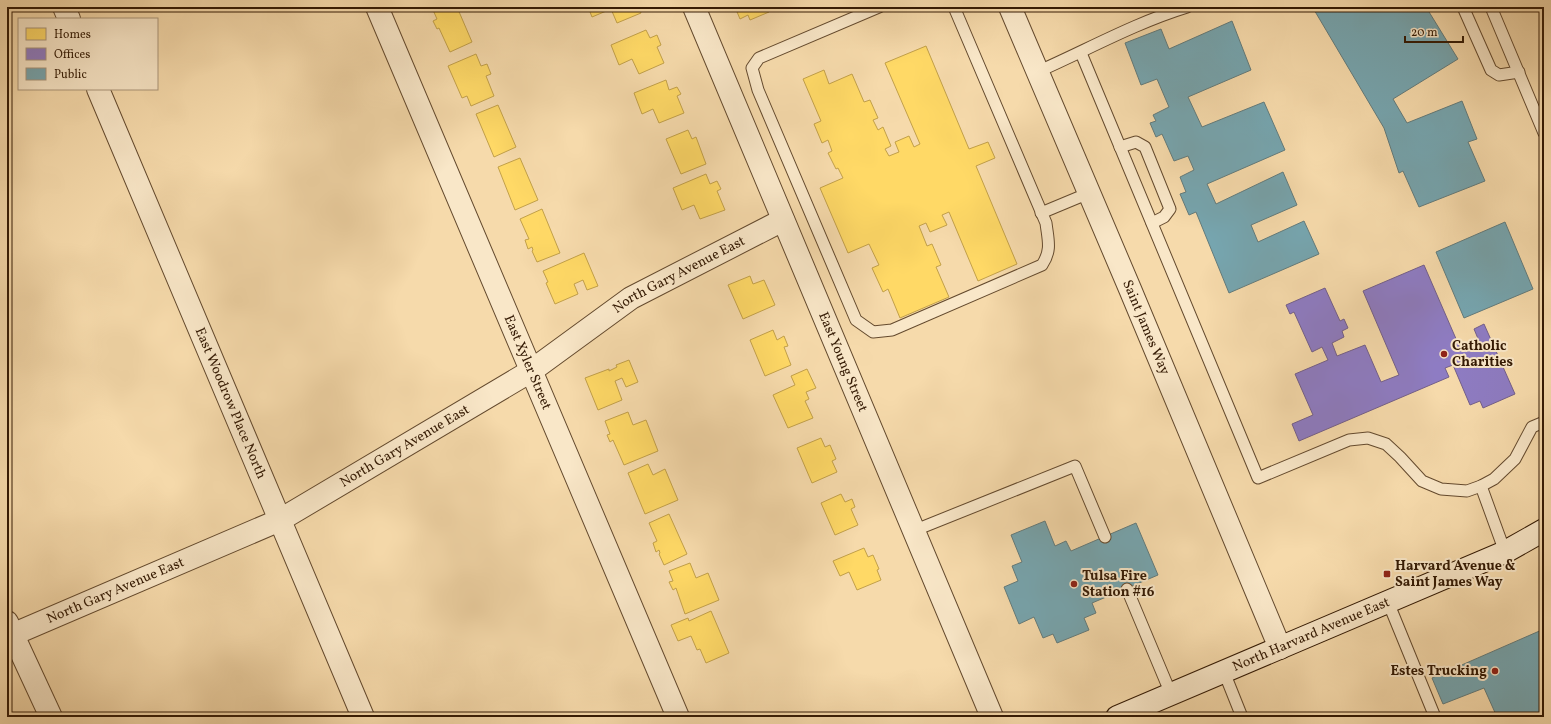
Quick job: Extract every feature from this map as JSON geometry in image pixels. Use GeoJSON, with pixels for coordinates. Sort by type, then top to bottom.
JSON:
{"type":"FeatureCollection","features":[{"type":"Feature","properties":{"kind":"street"},"geometry":{"type":"LineString","coordinates":[[64,7],[69,18]]}},
{"type":"Feature","properties":{"kind":"street","name":"East Xyler Street"},"geometry":{"type":"LineString","coordinates":[[377,7],[678,717]]}},
{"type":"Feature","properties":{"kind":"street","name":"East Young Street"},"geometry":{"type":"LineString","coordinates":[[694,7],[992,717]]}},
{"type":"Feature","properties":{"kind":"street","name":"Saint James Way"},"geometry":{"type":"LineString","coordinates":[[1010,7],[1280,648]]}},
{"type":"Feature","properties":{"kind":"street","name":"East Woodrow Place North"},"geometry":{"type":"LineString","coordinates":[[98,90],[363,717]]}},
{"type":"Feature","properties":{"kind":"street","name":"North Gary Avenue East"},"geometry":{"type":"LineString","coordinates":[[9,631],[280,520],[531,371],[631,298],[783,220]]}},
{"type":"Feature","properties":{"kind":"street","name":"North Harvard Avenue East"},"geometry":{"type":"LineString","coordinates":[[1505,552],[1544,530]]}},
{"type":"Feature","properties":{"kind":"street","name":"North Harvard Avenue East"},"geometry":{"type":"LineString","coordinates":[[1117,717],[1505,552],[1544,540]]}},
{"type":"Feature","properties":{"kind":"street"},"geometry":{"type":"LineString","coordinates":[[9,631],[51,717]]}},
{"type":"Feature","properties":{"kind":"lane"},"geometry":{"type":"LineString","coordinates":[[879,7],[759,58],[752,68],[758,90],[856,320],[873,332],[892,330],[1042,265],[1048,257],[1049,245],[1046,224],[954,7]]}},
{"type":"Feature","properties":{"kind":"lane"},"geometry":{"type":"LineString","coordinates":[[1038,72],[1123,32],[1187,7]]}},
{"type":"Feature","properties":{"kind":"lane"},"geometry":{"type":"LineString","coordinates":[[1463,7],[1491,70],[1500,75],[1519,72]]}},
{"type":"Feature","properties":{"kind":"lane"},"geometry":{"type":"LineString","coordinates":[[1491,7],[1544,133]]}},
{"type":"Feature","properties":{"kind":"lane"},"geometry":{"type":"LineString","coordinates":[[1081,53],[1258,478],[1349,440],[1368,438],[1386,444],[1422,481],[1441,489],[1467,491],[1494,479],[1515,459],[1532,427],[1544,422]]}},
{"type":"Feature","properties":{"kind":"lane"},"geometry":{"type":"LineString","coordinates":[[1120,147],[1136,142],[1145,147],[1170,209],[1164,217],[1152,223]]}},
{"type":"Feature","properties":{"kind":"lane"},"geometry":{"type":"LineString","coordinates":[[1041,213],[1089,193]]}},
{"type":"Feature","properties":{"kind":"lane"},"geometry":{"type":"LineString","coordinates":[[913,531],[1075,466],[1105,537]]}},
{"type":"Feature","properties":{"kind":"lane"},"geometry":{"type":"LineString","coordinates":[[1481,486],[1505,552]]}},
{"type":"Feature","properties":{"kind":"lane"},"geometry":{"type":"LineString","coordinates":[[1127,589],[1171,694]]}},
{"type":"Feature","properties":{"kind":"lane"},"geometry":{"type":"LineString","coordinates":[[1388,602],[1435,717]]}},
{"type":"Feature","properties":{"kind":"lane"},"geometry":{"type":"LineString","coordinates":[[1224,672],[1242,717]]}},
{"type":"Feature","properties":{"kind":"building: Homes"},"geometry":{"type":"Polygon","coordinates":[[[439,7],[457,7],[472,42],[450,52],[439,28],[437,29],[433,21],[437,19],[433,10],[439,7]]]}},
{"type":"Feature","properties":{"kind":"building: Homes"},"geometry":{"type":"Polygon","coordinates":[[[588,7],[639,7],[641,13],[617,23],[611,9],[592,17],[588,7]]]}},
{"type":"Feature","properties":{"kind":"building: Homes"},"geometry":{"type":"Polygon","coordinates":[[[735,7],[770,7],[768,8],[769,12],[750,20],[748,15],[740,19],[735,7]]]}},
{"type":"Feature","properties":{"kind":"building: Homes"},"geometry":{"type":"Polygon","coordinates":[[[646,30],[650,38],[657,35],[661,45],[657,47],[664,63],[639,74],[632,59],[619,65],[611,45],[646,30]]]}},
{"type":"Feature","properties":{"kind":"building: Homes"},"geometry":{"type":"Polygon","coordinates":[[[926,46],[969,149],[988,142],[995,158],[976,166],[1017,264],[978,281],[949,212],[942,215],[947,225],[930,232],[926,223],[919,226],[927,246],[932,244],[941,265],[936,267],[949,297],[900,318],[888,289],[883,292],[872,268],[879,265],[869,244],[848,253],[820,188],[843,178],[838,168],[836,169],[828,153],[832,151],[828,140],[822,143],[814,124],[821,121],[803,79],[824,70],[829,84],[852,74],[864,102],[870,100],[878,118],[873,120],[878,130],[883,127],[891,146],[885,149],[889,156],[899,152],[895,142],[909,136],[914,147],[920,144],[885,63],[926,46]]]}},
{"type":"Feature","properties":{"kind":"building: Homes"},"geometry":{"type":"Polygon","coordinates":[[[476,54],[481,66],[487,64],[491,74],[486,76],[494,96],[471,106],[467,96],[462,98],[448,66],[476,54]]]}},
{"type":"Feature","properties":{"kind":"building: Homes"},"geometry":{"type":"Polygon","coordinates":[[[666,80],[669,90],[677,87],[681,94],[677,96],[684,113],[659,123],[653,109],[642,114],[634,93],[666,80]]]}},
{"type":"Feature","properties":{"kind":"building: Homes"},"geometry":{"type":"Polygon","coordinates":[[[498,105],[516,147],[494,157],[476,114],[498,105]]]}},
{"type":"Feature","properties":{"kind":"building: Homes"},"geometry":{"type":"Polygon","coordinates":[[[688,130],[692,139],[696,137],[706,164],[681,174],[666,139],[688,130]]]}},
{"type":"Feature","properties":{"kind":"building: Homes"},"geometry":{"type":"Polygon","coordinates":[[[520,158],[538,200],[515,210],[498,167],[520,158]]]}},
{"type":"Feature","properties":{"kind":"building: Homes"},"geometry":{"type":"Polygon","coordinates":[[[706,174],[710,184],[717,181],[721,189],[717,191],[725,210],[700,219],[694,205],[682,210],[673,188],[706,174]]]}},
{"type":"Feature","properties":{"kind":"building: Homes"},"geometry":{"type":"Polygon","coordinates":[[[542,209],[560,253],[537,262],[532,251],[532,247],[528,249],[525,240],[529,239],[520,219],[542,209]]]}},
{"type":"Feature","properties":{"kind":"building: Homes"},"geometry":{"type":"Polygon","coordinates":[[[584,253],[598,286],[587,290],[583,280],[574,284],[578,294],[555,304],[546,283],[548,282],[543,271],[584,253]]]}},
{"type":"Feature","properties":{"kind":"building: Homes"},"geometry":{"type":"Polygon","coordinates":[[[750,276],[753,284],[764,280],[775,305],[743,319],[728,285],[750,276]]]}},
{"type":"Feature","properties":{"kind":"building: Homes"},"geometry":{"type":"Polygon","coordinates":[[[773,330],[777,340],[784,336],[788,346],[784,347],[791,365],[765,376],[750,340],[773,330]]]}},
{"type":"Feature","properties":{"kind":"building: Homes"},"geometry":{"type":"Polygon","coordinates":[[[629,360],[638,382],[626,387],[622,378],[615,381],[622,400],[598,410],[585,378],[609,369],[609,371],[617,367],[616,365],[629,360]]]}},
{"type":"Feature","properties":{"kind":"building: Homes"},"geometry":{"type":"Polygon","coordinates":[[[807,369],[816,388],[806,392],[809,399],[805,401],[813,418],[788,428],[773,395],[795,385],[791,376],[807,369]]]}},
{"type":"Feature","properties":{"kind":"building: Homes"},"geometry":{"type":"Polygon","coordinates":[[[628,412],[633,425],[646,420],[658,451],[624,465],[613,440],[610,442],[607,435],[610,434],[605,421],[628,412]]]}},
{"type":"Feature","properties":{"kind":"building: Homes"},"geometry":{"type":"Polygon","coordinates":[[[821,438],[825,447],[830,445],[836,459],[832,461],[837,472],[812,483],[797,448],[821,438]]]}},
{"type":"Feature","properties":{"kind":"building: Homes"},"geometry":{"type":"Polygon","coordinates":[[[648,464],[653,475],[665,469],[678,500],[645,514],[628,473],[648,464]]]}},
{"type":"Feature","properties":{"kind":"building: Homes"},"geometry":{"type":"Polygon","coordinates":[[[841,494],[845,502],[852,499],[855,507],[851,509],[858,525],[835,535],[821,503],[841,494]]]}},
{"type":"Feature","properties":{"kind":"building: Homes"},"geometry":{"type":"Polygon","coordinates":[[[669,514],[687,554],[664,565],[659,554],[659,550],[656,552],[653,543],[657,541],[649,523],[669,514]]]}},
{"type":"Feature","properties":{"kind":"building: Homes"},"geometry":{"type":"Polygon","coordinates":[[[864,548],[868,557],[873,555],[879,569],[877,570],[881,580],[857,590],[849,572],[840,576],[833,561],[864,548]]]}},
{"type":"Feature","properties":{"kind":"building: Homes"},"geometry":{"type":"Polygon","coordinates":[[[690,563],[696,578],[708,573],[719,600],[685,614],[676,588],[673,590],[669,582],[673,581],[669,571],[690,563]]]}},
{"type":"Feature","properties":{"kind":"building: Homes"},"geometry":{"type":"Polygon","coordinates":[[[711,611],[729,653],[706,663],[700,649],[697,650],[691,636],[678,641],[671,625],[688,618],[689,621],[711,611]]]}},
{"type":"Feature","properties":{"kind":"building: Offices","name":"Catholic Charities"},"geometry":{"type":"Polygon","coordinates":[[[1424,265],[1460,348],[1479,341],[1474,329],[1484,324],[1515,394],[1483,408],[1480,401],[1470,405],[1453,365],[1445,368],[1449,377],[1299,441],[1292,424],[1313,415],[1295,374],[1328,360],[1322,347],[1312,352],[1294,312],[1290,314],[1286,305],[1325,288],[1340,321],[1344,319],[1348,328],[1342,331],[1344,337],[1332,343],[1337,356],[1365,345],[1381,382],[1399,375],[1363,291],[1424,265]]]}},
{"type":"Feature","properties":{"kind":"building: Public"},"geometry":{"type":"Polygon","coordinates":[[[1426,7],[1458,59],[1393,99],[1407,123],[1462,101],[1477,139],[1468,142],[1485,181],[1419,207],[1403,171],[1399,173],[1384,128],[1313,8],[1426,7]]]}},
{"type":"Feature","properties":{"kind":"building: Public"},"geometry":{"type":"Polygon","coordinates":[[[1232,21],[1251,70],[1188,97],[1202,127],[1264,102],[1285,150],[1207,184],[1216,204],[1283,172],[1297,205],[1251,225],[1258,242],[1304,221],[1319,254],[1229,293],[1196,212],[1189,215],[1180,194],[1186,192],[1180,177],[1194,170],[1188,156],[1174,161],[1162,134],[1156,137],[1150,123],[1156,121],[1153,115],[1169,107],[1157,79],[1141,85],[1125,43],[1161,29],[1169,49],[1232,21]]]}},
{"type":"Feature","properties":{"kind":"building: Public"},"geometry":{"type":"Polygon","coordinates":[[[1505,222],[1533,289],[1464,318],[1436,252],[1505,222]]]}},
{"type":"Feature","properties":{"kind":"building: Public","name":"Tulsa Fire Station #16"},"geometry":{"type":"Polygon","coordinates":[[[1045,521],[1055,546],[1066,541],[1071,551],[1136,523],[1158,575],[1092,603],[1096,613],[1084,618],[1089,630],[1057,643],[1053,634],[1043,638],[1034,617],[1019,624],[1004,587],[1018,581],[1012,566],[1022,562],[1011,535],[1045,521]]]}},
{"type":"Feature","properties":{"kind":"building: Public","name":"Estes Trucking"},"geometry":{"type":"Polygon","coordinates":[[[1544,629],[1544,717],[1497,717],[1484,688],[1443,704],[1432,678],[1544,629]]]}},
{"type":"Feature","properties":{"kind":"place","name":"Catholic Charities"},"geometry":{"type":"Point","coordinates":[1444,354]}},
{"type":"Feature","properties":{"kind":"place","name":"Harvard Avenue & Saint James Way"},"geometry":{"type":"Point","coordinates":[1387,574]}},
{"type":"Feature","properties":{"kind":"place","name":"Tulsa Fire Station #16"},"geometry":{"type":"Point","coordinates":[1074,584]}},
{"type":"Feature","properties":{"kind":"place","name":"Estes Trucking"},"geometry":{"type":"Point","coordinates":[1495,671]}}]}
